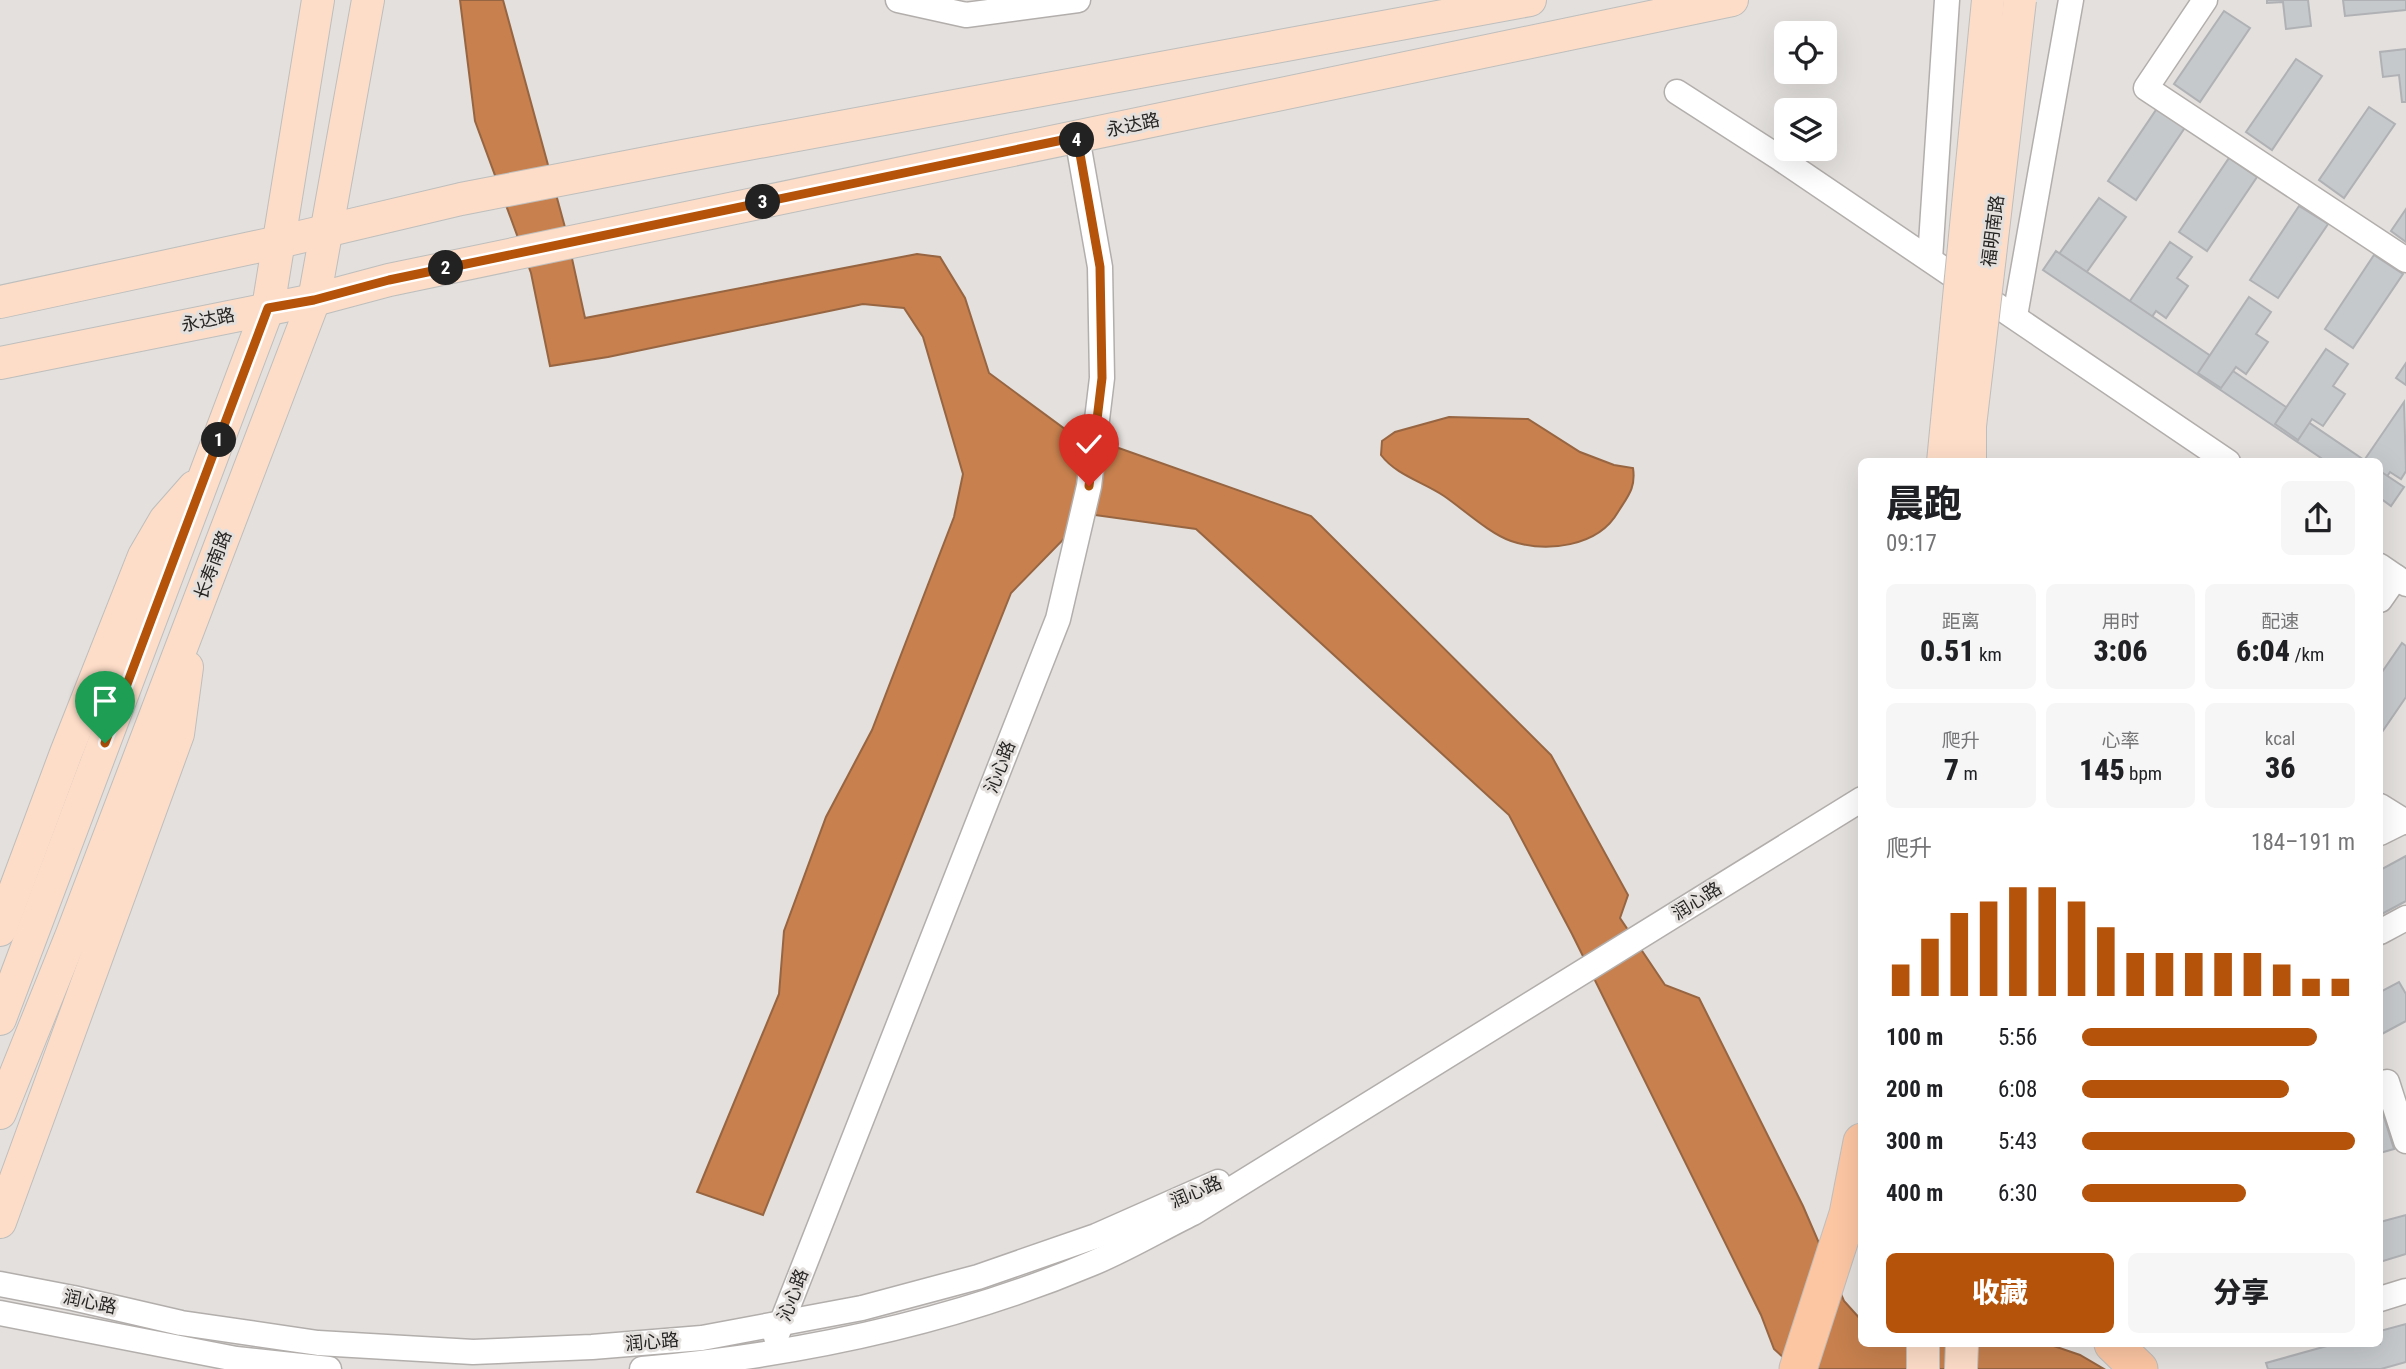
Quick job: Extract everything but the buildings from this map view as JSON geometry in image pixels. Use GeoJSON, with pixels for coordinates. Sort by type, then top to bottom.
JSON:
{"type":"FeatureCollection","features":[{"type":"Feature","properties":{"kind":"highway"},"geometry":{"type":"LineString","coordinates":[[1798,1369],[1848,1214],[1858,1163]]}},
{"type":"Feature","properties":{"kind":"highway"},"geometry":{"type":"LineString","coordinates":[[1773,1369],[1848,1214]]}},
{"type":"Feature","properties":{"kind":"highway"},"geometry":{"type":"LineString","coordinates":[[2116,1347],[2139,1369]]}},
{"type":"Feature","properties":{"kind":"main road"},"geometry":{"type":"LineString","coordinates":[[0,1019],[268,308],[318,0]]}},
{"type":"Feature","properties":{"kind":"main road","name":"长寿南路"},"geometry":{"type":"LineString","coordinates":[[0,1113],[72,934],[314,300],[368,0]]}},
{"type":"Feature","properties":{"kind":"main road","name":"永达路"},"geometry":{"type":"LineString","coordinates":[[0,363],[314,300],[389,280],[1732,0]]}},
{"type":"Feature","properties":{"kind":"main road","name":"福明南路"},"geometry":{"type":"LineString","coordinates":[[1943,458],[1989,0]]}},
{"type":"Feature","properties":{"kind":"main road","name":"福明南路"},"geometry":{"type":"LineString","coordinates":[[1970,458],[1970,426],[2020,0]]}},
{"type":"Feature","properties":{"kind":"main road"},"geometry":{"type":"LineString","coordinates":[[0,302],[279,242],[461,199],[1506,2]]}},
{"type":"Feature","properties":{"kind":"main road"},"geometry":{"type":"LineString","coordinates":[[0,930],[144,556],[165,520],[206,473]]}},
{"type":"Feature","properties":{"kind":"main road"},"geometry":{"type":"LineString","coordinates":[[0,1222],[178,734],[194,615]]}},
{"type":"Feature","properties":{"kind":"main road"},"geometry":{"type":"LineString","coordinates":[[1923,1347],[1923,1369]]}},
{"type":"Feature","properties":{"kind":"main road"},"geometry":{"type":"LineString","coordinates":[[1961,1369],[1962,1347]]}},
{"type":"Feature","properties":{"kind":"street"},"geometry":{"type":"LineString","coordinates":[[898,0],[966,15],[1078,0]]}},
{"type":"Feature","properties":{"kind":"street"},"geometry":{"type":"LineString","coordinates":[[1930,259],[1947,0]]}},
{"type":"Feature","properties":{"kind":"street"},"geometry":{"type":"LineString","coordinates":[[2015,316],[2071,0]]}},
{"type":"Feature","properties":{"kind":"street"},"geometry":{"type":"LineString","coordinates":[[2205,0],[2146,88],[2406,260]]}},
{"type":"Feature","properties":{"kind":"street"},"geometry":{"type":"LineString","coordinates":[[1677,92],[2015,316],[2222,458]]}},
{"type":"Feature","properties":{"kind":"street","name":"沁心路"},"geometry":{"type":"LineString","coordinates":[[767,1361],[1058,619],[1089,486],[1102,378],[1100,267],[1077,137]]}},
{"type":"Feature","properties":{"kind":"street"},"geometry":{"type":"LineString","coordinates":[[2383,595],[2394,575]]}},
{"type":"Feature","properties":{"kind":"street","name":"润心路"},"geometry":{"type":"LineString","coordinates":[[642,1369],[767,1361],[977,1306],[1094,1263],[1193,1213],[1858,801]]}},
{"type":"Feature","properties":{"kind":"street"},"geometry":{"type":"LineString","coordinates":[[2383,808],[2405,821]]}},
{"type":"Feature","properties":{"kind":"street"},"geometry":{"type":"LineString","coordinates":[[2383,832],[2405,821]]}},
{"type":"Feature","properties":{"kind":"street"},"geometry":{"type":"LineString","coordinates":[[2383,930],[2406,918]]}},
{"type":"Feature","properties":{"kind":"street"},"geometry":{"type":"LineString","coordinates":[[2391,1081],[2406,1141]]}},
{"type":"Feature","properties":{"kind":"street","name":"润心路"},"geometry":{"type":"LineString","coordinates":[[0,1284],[181,1323],[318,1343],[473,1352],[592,1347],[702,1338],[862,1308],[978,1277],[1096,1236],[1281,1157]]}},
{"type":"Feature","properties":{"kind":"street"},"geometry":{"type":"LineString","coordinates":[[2383,1298],[2406,1291]]}},
{"type":"Feature","properties":{"kind":"street","name":"润心路"},"geometry":{"type":"LineString","coordinates":[[0,1313],[236,1359],[329,1369]]}},
{"type":"Feature","properties":{"kind":"shaded area"},"geometry":{"type":"Polygon","coordinates":[[[460,0],[503,0],[566,231],[585,318],[917,254],[940,257],[965,298],[989,373],[1065,429],[1311,516],[1551,755],[1628,895],[1620,918],[1665,985],[1699,998],[1803,1206],[1844,1301],[1858,1317],[1858,1347],[2057,1347],[2080,1355],[2104,1369],[1796,1369],[1774,1349],[1761,1315],[1572,934],[1509,815],[1196,529],[1088,514],[1011,593],[763,1215],[697,1192],[779,994],[784,931],[826,817],[872,730],[954,517],[963,474],[923,337],[904,308],[863,304],[608,357],[550,366],[531,273],[475,121],[460,0]]]}},
{"type":"Feature","properties":{"kind":"shaded area"},"geometry":{"type":"Polygon","coordinates":[[[1449,417],[1528,419],[1580,452],[1614,465],[1633,468],[1630,491],[1609,524],[1585,540],[1540,546],[1525,545],[1503,538],[1444,496],[1402,473],[1381,455],[1382,441],[1395,432],[1449,417]]]}},
{"type":"Feature","properties":{"kind":"route"},"geometry":{"type":"LineString","coordinates":[[105,743],[268,308],[314,300],[389,280],[1077,137],[1100,267],[1102,378],[1089,486]]}}]}
